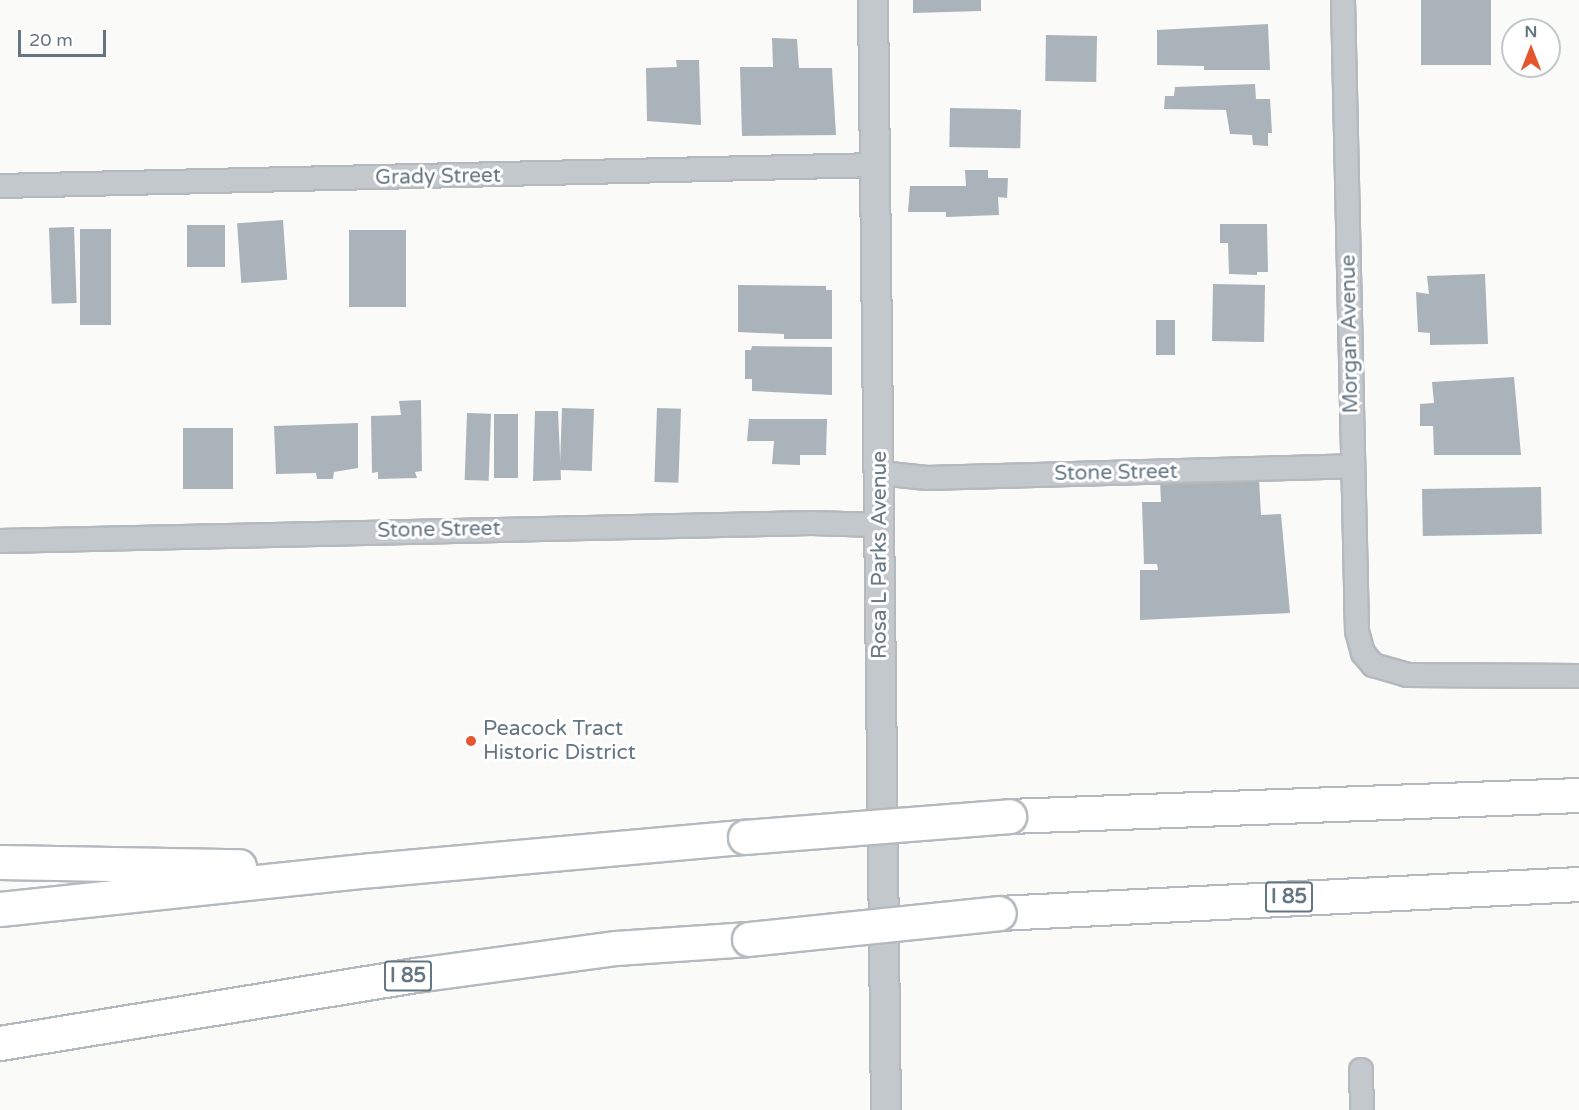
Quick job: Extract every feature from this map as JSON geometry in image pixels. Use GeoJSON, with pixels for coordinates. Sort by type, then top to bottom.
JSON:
{"type":"FeatureCollection","features":[{"type":"Feature","properties":{"kind":"highway"},"geometry":{"type":"LineString","coordinates":[[0,909],[372,870],[1009,816],[1579,795]]}},
{"type":"Feature","properties":{"kind":"highway"},"geometry":{"type":"LineString","coordinates":[[0,862],[372,870]]}},
{"type":"Feature","properties":{"kind":"highway","name":"I 85"},"geometry":{"type":"LineString","coordinates":[[0,1043],[70,1030],[581,953],[749,939],[999,913],[1579,884]]}},
{"type":"Feature","properties":{"kind":"highway"},"geometry":{"type":"LineString","coordinates":[[0,1064],[70,1030]]}},
{"type":"Feature","properties":{"kind":"street","name":"Rosa L Parks Avenue"},"geometry":{"type":"LineString","coordinates":[[873,0],[886,1110]]}},
{"type":"Feature","properties":{"kind":"street","name":"Morgan Avenue"},"geometry":{"type":"LineString","coordinates":[[1343,0],[1357,631],[1363,653],[1373,665],[1407,675],[1579,676]]}},
{"type":"Feature","properties":{"kind":"street","name":"Grady Street"},"geometry":{"type":"LineString","coordinates":[[0,186],[876,165]]}},
{"type":"Feature","properties":{"kind":"street","name":"Stone Street"},"geometry":{"type":"LineString","coordinates":[[880,473],[927,478],[1352,466]]}},
{"type":"Feature","properties":{"kind":"street","name":"Stone Street"},"geometry":{"type":"LineString","coordinates":[[0,541],[800,523],[878,525]]}},
{"type":"Feature","properties":{"kind":"street"},"geometry":{"type":"LineString","coordinates":[[1361,1070],[1362,1110]]}},
{"type":"Feature","properties":{"kind":"building"},"geometry":{"type":"Polygon","coordinates":[[[913,0],[981,0],[981,11],[913,13],[913,0]]]}},
{"type":"Feature","properties":{"kind":"building"},"geometry":{"type":"Polygon","coordinates":[[[1421,0],[1491,0],[1491,65],[1421,65],[1421,0]]]}},
{"type":"Feature","properties":{"kind":"building"},"geometry":{"type":"Polygon","coordinates":[[[1268,24],[1270,70],[1204,70],[1204,66],[1157,65],[1157,30],[1268,24]]]}},
{"type":"Feature","properties":{"kind":"building"},"geometry":{"type":"Polygon","coordinates":[[[1046,35],[1097,36],[1096,82],[1045,81],[1046,35]]]}},
{"type":"Feature","properties":{"kind":"building"},"geometry":{"type":"Polygon","coordinates":[[[772,38],[797,39],[799,68],[832,68],[836,135],[742,136],[740,67],[773,67],[772,38]]]}},
{"type":"Feature","properties":{"kind":"building"},"geometry":{"type":"Polygon","coordinates":[[[676,60],[699,60],[701,125],[647,121],[646,68],[677,67],[676,60]]]}},
{"type":"Feature","properties":{"kind":"building"},"geometry":{"type":"Polygon","coordinates":[[[1255,84],[1256,99],[1270,99],[1272,133],[1268,133],[1268,146],[1253,145],[1252,135],[1230,134],[1226,110],[1164,109],[1165,96],[1174,96],[1175,87],[1255,84]]]}},
{"type":"Feature","properties":{"kind":"building"},"geometry":{"type":"Polygon","coordinates":[[[950,108],[1021,109],[1020,148],[949,147],[950,108]]]}},
{"type":"Feature","properties":{"kind":"building"},"geometry":{"type":"Polygon","coordinates":[[[965,170],[988,170],[988,178],[1008,178],[1007,198],[998,197],[999,215],[946,217],[946,212],[908,212],[910,186],[966,186],[965,170]]]}},
{"type":"Feature","properties":{"kind":"building"},"geometry":{"type":"Polygon","coordinates":[[[283,220],[287,280],[241,283],[237,223],[283,220]]]}},
{"type":"Feature","properties":{"kind":"building"},"geometry":{"type":"Polygon","coordinates":[[[1220,224],[1267,224],[1268,272],[1257,272],[1257,275],[1229,274],[1228,243],[1220,243],[1220,224]]]}},
{"type":"Feature","properties":{"kind":"building"},"geometry":{"type":"Polygon","coordinates":[[[187,225],[225,225],[225,267],[187,267],[187,225]]]}},
{"type":"Feature","properties":{"kind":"building"},"geometry":{"type":"Polygon","coordinates":[[[74,227],[77,303],[52,304],[49,228],[74,227]]]}},
{"type":"Feature","properties":{"kind":"building"},"geometry":{"type":"Polygon","coordinates":[[[80,229],[111,229],[111,325],[80,325],[80,229]]]}},
{"type":"Feature","properties":{"kind":"building"},"geometry":{"type":"Polygon","coordinates":[[[349,230],[406,230],[406,307],[349,307],[349,230]]]}},
{"type":"Feature","properties":{"kind":"building"},"geometry":{"type":"Polygon","coordinates":[[[1485,274],[1488,344],[1430,345],[1430,333],[1418,332],[1416,292],[1429,294],[1427,276],[1485,274]]]}},
{"type":"Feature","properties":{"kind":"building"},"geometry":{"type":"Polygon","coordinates":[[[1213,284],[1265,285],[1264,342],[1212,341],[1213,284]]]}},
{"type":"Feature","properties":{"kind":"building"},"geometry":{"type":"Polygon","coordinates":[[[738,285],[826,286],[826,290],[832,290],[832,339],[784,339],[784,334],[738,332],[738,285]]]}},
{"type":"Feature","properties":{"kind":"building"},"geometry":{"type":"Polygon","coordinates":[[[1156,320],[1175,320],[1175,355],[1156,355],[1156,320]]]}},
{"type":"Feature","properties":{"kind":"building"},"geometry":{"type":"Polygon","coordinates":[[[752,346],[832,347],[832,395],[752,391],[752,379],[745,379],[745,350],[751,350],[752,346]]]}},
{"type":"Feature","properties":{"kind":"building"},"geometry":{"type":"Polygon","coordinates":[[[1514,377],[1521,455],[1434,455],[1433,426],[1420,426],[1420,404],[1434,403],[1432,382],[1514,377]]]}},
{"type":"Feature","properties":{"kind":"building"},"geometry":{"type":"Polygon","coordinates":[[[421,400],[422,471],[415,472],[417,478],[378,479],[378,472],[372,473],[371,416],[401,415],[399,401],[421,400]]]}},
{"type":"Feature","properties":{"kind":"building"},"geometry":{"type":"Polygon","coordinates":[[[562,408],[594,409],[592,471],[560,470],[562,408]]]}},
{"type":"Feature","properties":{"kind":"building"},"geometry":{"type":"Polygon","coordinates":[[[657,408],[681,409],[678,483],[654,482],[657,408]]]}},
{"type":"Feature","properties":{"kind":"building"},"geometry":{"type":"Polygon","coordinates":[[[535,411],[558,411],[561,480],[533,481],[535,411]]]}},
{"type":"Feature","properties":{"kind":"building"},"geometry":{"type":"Polygon","coordinates":[[[467,413],[491,414],[489,481],[465,480],[467,413]]]}},
{"type":"Feature","properties":{"kind":"building"},"geometry":{"type":"Polygon","coordinates":[[[494,414],[518,414],[518,478],[494,478],[494,414]]]}},
{"type":"Feature","properties":{"kind":"building"},"geometry":{"type":"Polygon","coordinates":[[[749,419],[827,419],[826,455],[800,455],[800,465],[772,464],[774,441],[747,441],[749,419]]]}},
{"type":"Feature","properties":{"kind":"building"},"geometry":{"type":"Polygon","coordinates":[[[358,423],[358,468],[334,472],[333,479],[317,479],[316,473],[276,474],[274,426],[358,423]]]}},
{"type":"Feature","properties":{"kind":"building"},"geometry":{"type":"Polygon","coordinates":[[[183,428],[233,428],[233,489],[183,489],[183,428]]]}},
{"type":"Feature","properties":{"kind":"building"},"geometry":{"type":"Polygon","coordinates":[[[1259,479],[1261,515],[1281,514],[1290,613],[1140,620],[1140,570],[1158,570],[1157,564],[1144,564],[1142,502],[1161,502],[1160,481],[1259,479]]]}},
{"type":"Feature","properties":{"kind":"building"},"geometry":{"type":"Polygon","coordinates":[[[1541,487],[1542,534],[1423,536],[1422,489],[1541,487]]]}},
{"type":"Feature","properties":{"kind":"place","name":"Peacock Tract Historic District"},"geometry":{"type":"Point","coordinates":[471,741]}}]}
